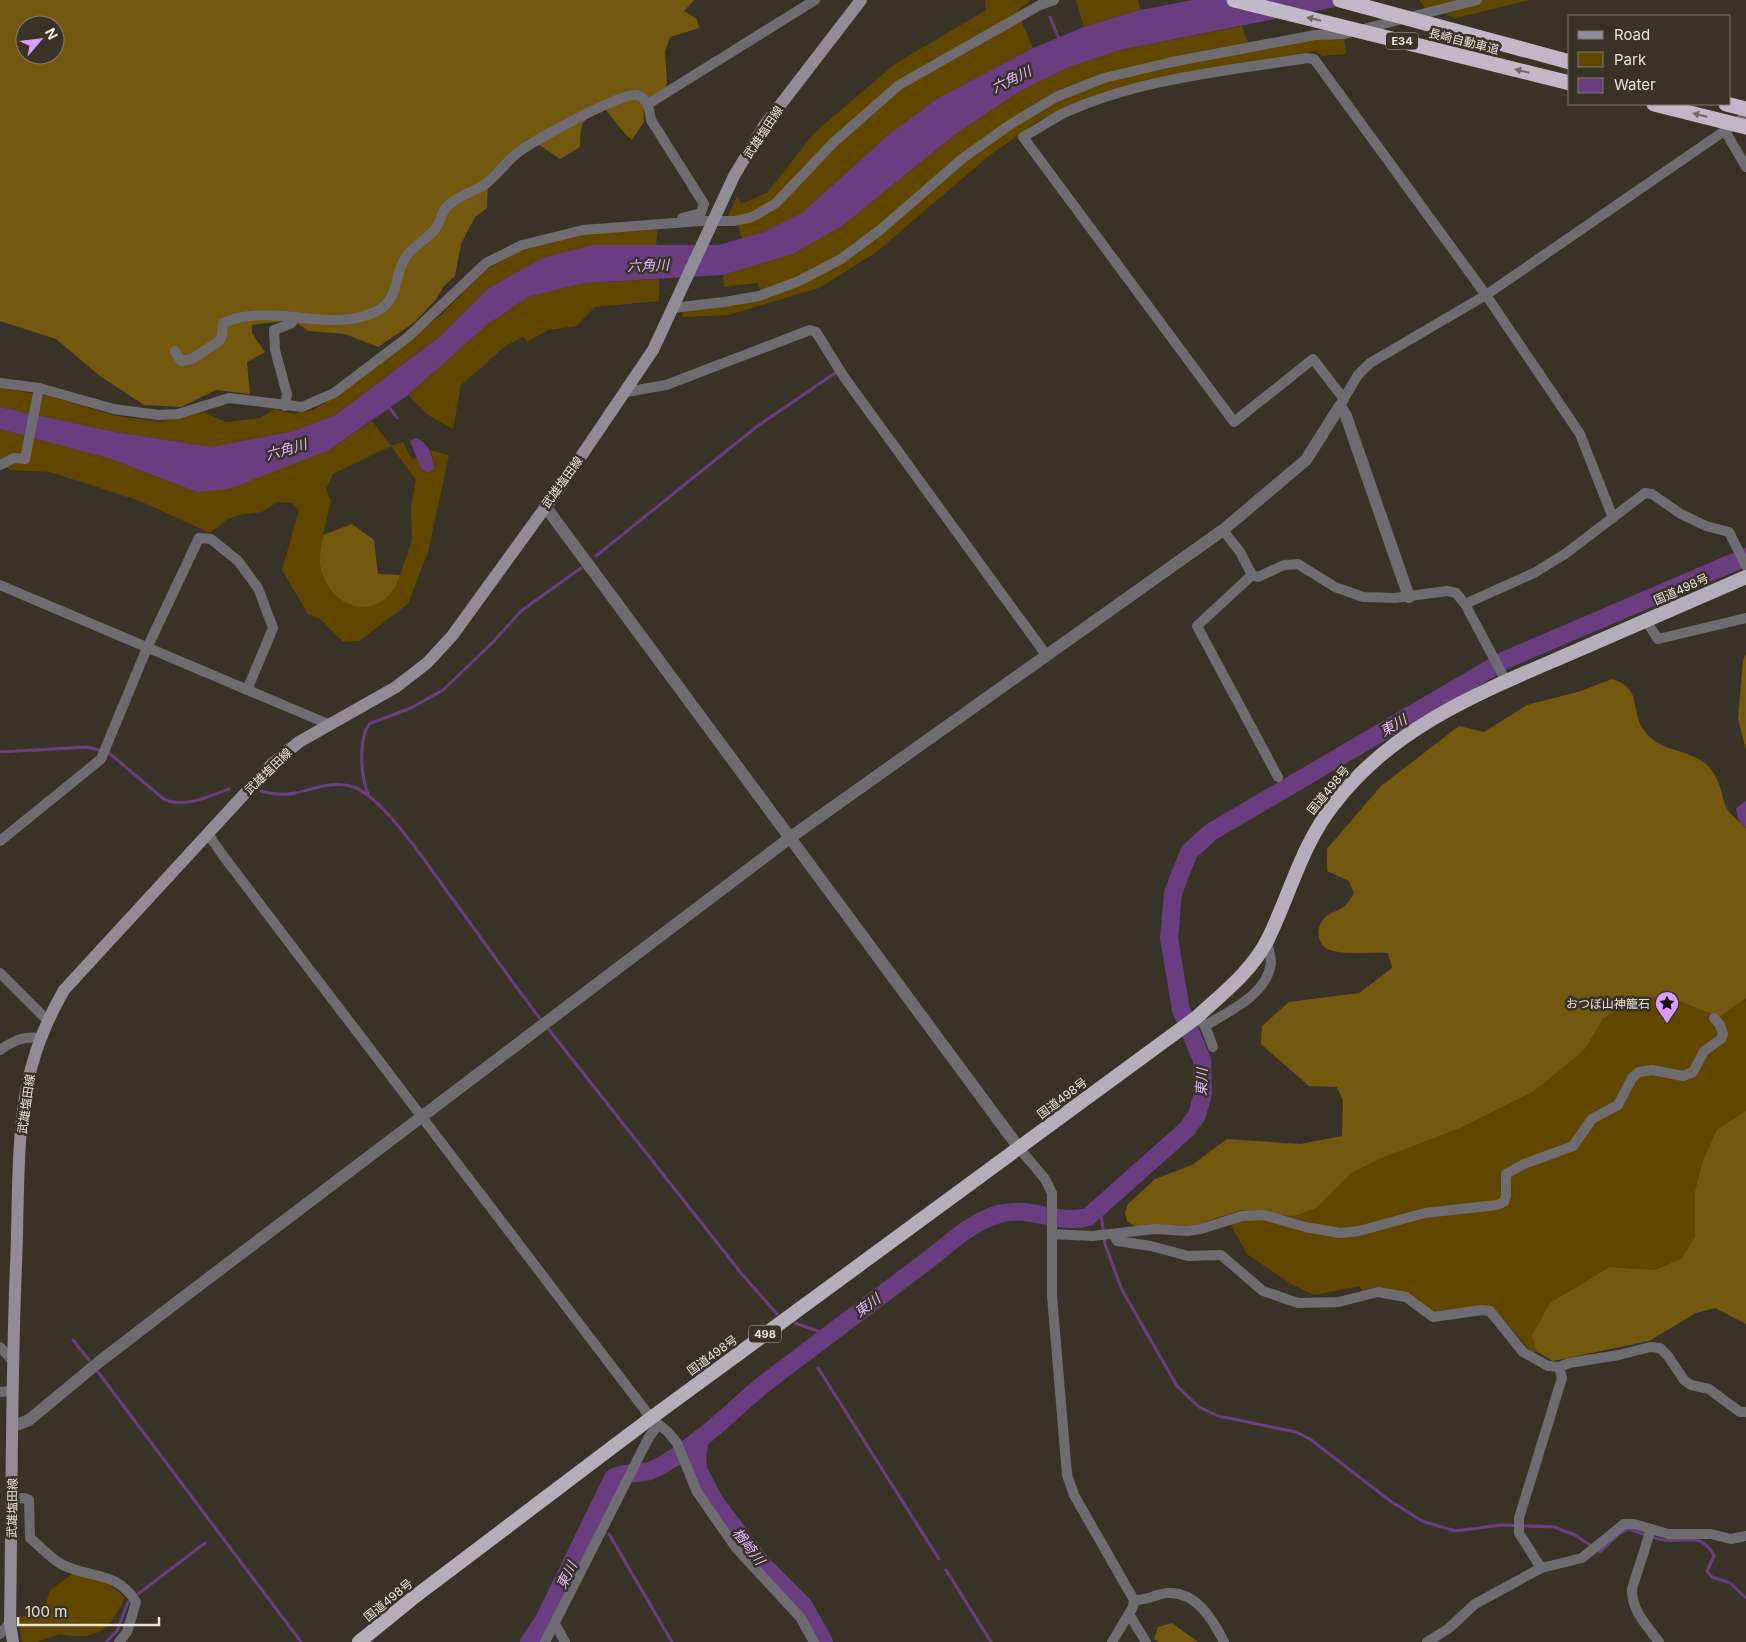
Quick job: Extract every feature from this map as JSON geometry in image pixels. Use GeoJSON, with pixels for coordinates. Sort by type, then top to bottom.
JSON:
{"type":"FeatureCollection","features":[{"type":"Feature","properties":{"kind":"highway","name":"長崎自動車道"},"geometry":{"type":"LineString","coordinates":[[1234,0],[1568,83]]}},
{"type":"Feature","properties":{"kind":"highway","name":"長崎自動車道"},"geometry":{"type":"LineString","coordinates":[[1340,0],[1568,61]]}},
{"type":"Feature","properties":{"kind":"highway"},"geometry":{"type":"LineString","coordinates":[[1658,105],[1746,127]]}},
{"type":"Feature","properties":{"kind":"highway"},"geometry":{"type":"LineString","coordinates":[[1730,105],[1746,109]]}},
{"type":"Feature","properties":{"kind":"highway","name":"国道498号"},"geometry":{"type":"LineString","coordinates":[[359,1642],[413,1598],[1176,1032],[1201,1021],[1245,973],[1267,940],[1318,826],[1355,778],[1406,735],[1503,678],[1646,621],[1746,577]]}},
{"type":"Feature","properties":{"kind":"main road","name":"武雄塩田線"},"geometry":{"type":"LineString","coordinates":[[13,1642],[10,1623],[12,1427],[6,1392],[12,1360],[22,1132],[26,1094],[40,1038],[47,1020],[64,990],[272,764],[299,742],[396,687],[427,663],[452,636],[626,392],[653,350],[734,176],[764,126],[861,0]]}},
{"type":"Feature","properties":{"kind":"street"},"geometry":{"type":"LineString","coordinates":[[648,104],[815,0]]}},
{"type":"Feature","properties":{"kind":"street"},"geometry":{"type":"LineString","coordinates":[[0,383],[38,390],[114,409],[158,415],[178,414],[228,398],[266,401],[285,406],[302,407],[334,393],[408,338],[486,264],[522,245],[583,230],[673,223],[711,225],[735,222],[752,217],[775,204],[834,142],[899,86],[1040,5],[1054,0]]}},
{"type":"Feature","properties":{"kind":"street"},"geometry":{"type":"LineString","coordinates":[[674,306],[724,302],[759,296],[799,281],[841,259],[880,230],[962,158],[1011,124],[1056,97],[1104,78],[1172,62],[1305,37],[1344,34],[1477,0]]}},
{"type":"Feature","properties":{"kind":"street"},"geometry":{"type":"LineString","coordinates":[[1409,596],[1342,402],[1313,359],[1234,422],[1023,137],[1062,114],[1110,96],[1172,80],[1307,58],[1314,59],[1486,295],[1580,434],[1613,518]]}},
{"type":"Feature","properties":{"kind":"street"},"geometry":{"type":"LineString","coordinates":[[175,351],[181,361],[192,359],[219,341],[222,336],[223,322],[236,317],[297,317],[344,320],[362,317],[378,311],[386,305],[393,294],[402,263],[411,250],[436,229],[446,208],[485,184],[516,154],[538,139],[614,101],[635,94],[643,97],[648,104],[651,120],[704,204],[701,213],[679,218],[673,223]]}},
{"type":"Feature","properties":{"kind":"street"},"geometry":{"type":"LineString","coordinates":[[12,1427],[29,1420],[99,1362],[791,838],[1222,530],[1306,460],[1358,375],[1370,363],[1486,295],[1746,116]]}},
{"type":"Feature","properties":{"kind":"street"},"geometry":{"type":"LineString","coordinates":[[1725,131],[1746,167]]}},
{"type":"Feature","properties":{"kind":"street"},"geometry":{"type":"LineString","coordinates":[[285,406],[287,394],[275,350],[274,330],[290,324],[297,317]]}},
{"type":"Feature","properties":{"kind":"street"},"geometry":{"type":"LineString","coordinates":[[626,392],[666,385],[810,330],[816,332],[844,378],[1047,656]]}},
{"type":"Feature","properties":{"kind":"street"},"geometry":{"type":"LineString","coordinates":[[0,465],[14,458],[25,459],[38,390]]}},
{"type":"Feature","properties":{"kind":"street"},"geometry":{"type":"LineString","coordinates":[[1465,604],[1534,573],[1565,554],[1645,493],[1652,494],[1681,514],[1706,526],[1728,532],[1737,545],[1746,566]]}},
{"type":"Feature","properties":{"kind":"street"},"geometry":{"type":"LineString","coordinates":[[544,506],[1019,1148],[1045,1179],[1052,1193],[1053,1206],[1052,1296],[1067,1475],[1074,1495],[1134,1600],[1133,1607],[1112,1642]]}},
{"type":"Feature","properties":{"kind":"street"},"geometry":{"type":"LineString","coordinates":[[1222,530],[1240,552],[1252,575],[1258,578],[1284,565],[1298,564],[1335,588],[1363,597],[1456,592],[1465,604],[1503,678]]}},
{"type":"Feature","properties":{"kind":"street"},"geometry":{"type":"LineString","coordinates":[[0,841],[100,759],[147,648],[199,538],[211,539],[238,561],[258,588],[273,628],[247,690]]}},
{"type":"Feature","properties":{"kind":"street"},"geometry":{"type":"LineString","coordinates":[[1252,575],[1197,626],[1278,776]]}},
{"type":"Feature","properties":{"kind":"street"},"geometry":{"type":"LineString","coordinates":[[0,585],[328,724]]}},
{"type":"Feature","properties":{"kind":"street"},"geometry":{"type":"LineString","coordinates":[[1646,621],[1658,638],[1746,618]]}},
{"type":"Feature","properties":{"kind":"street"},"geometry":{"type":"LineString","coordinates":[[208,834],[236,874],[654,1421],[668,1432],[684,1457],[697,1492],[736,1548],[800,1617],[814,1642]]}},
{"type":"Feature","properties":{"kind":"street"},"geometry":{"type":"LineString","coordinates":[[1213,1047],[1201,1021],[1249,999],[1257,990],[1271,964],[1267,940]]}},
{"type":"Feature","properties":{"kind":"street"},"geometry":{"type":"LineString","coordinates":[[0,973],[47,1020]]}},
{"type":"Feature","properties":{"kind":"street"},"geometry":{"type":"LineString","coordinates":[[1052,1231],[1092,1236],[1155,1229],[1187,1231],[1201,1229],[1242,1216],[1264,1215],[1326,1231],[1359,1231],[1425,1213],[1497,1205],[1504,1202],[1506,1196],[1506,1174],[1524,1164],[1573,1146],[1592,1119],[1618,1105],[1632,1078],[1639,1072],[1652,1070],[1683,1076],[1693,1072],[1704,1051],[1720,1039],[1723,1034],[1723,1030],[1714,1018]]}},
{"type":"Feature","properties":{"kind":"street"},"geometry":{"type":"LineString","coordinates":[[0,1050],[15,1039],[24,1036],[40,1038]]}},
{"type":"Feature","properties":{"kind":"street"},"geometry":{"type":"LineString","coordinates":[[1114,1234],[1117,1241],[1151,1246],[1188,1256],[1221,1255],[1263,1291],[1298,1303],[1339,1302],[1378,1292],[1406,1297],[1426,1314],[1433,1317],[1482,1310],[1490,1311],[1523,1352],[1548,1366],[1559,1367],[1569,1363],[1650,1347],[1660,1348],[1668,1356],[1684,1380],[1691,1385],[1708,1388],[1740,1412],[1746,1412]]}},
{"type":"Feature","properties":{"kind":"street"},"geometry":{"type":"LineString","coordinates":[[0,1347],[12,1360]]}},
{"type":"Feature","properties":{"kind":"street"},"geometry":{"type":"LineString","coordinates":[[1541,1568],[1519,1533],[1519,1518],[1562,1378],[1559,1367]]}},
{"type":"Feature","properties":{"kind":"street"},"geometry":{"type":"LineString","coordinates":[[545,1642],[637,1463],[649,1438],[654,1421]]}},
{"type":"Feature","properties":{"kind":"street"},"geometry":{"type":"LineString","coordinates":[[12,1499],[24,1498],[29,1500],[30,1538],[59,1562],[70,1568],[104,1576],[120,1583],[131,1593],[136,1602],[127,1632],[119,1642]]}},
{"type":"Feature","properties":{"kind":"street"},"geometry":{"type":"LineString","coordinates":[[1427,1642],[1448,1629],[1475,1604],[1541,1568],[1588,1554],[1624,1524],[1634,1524],[1668,1534],[1711,1534],[1732,1539],[1746,1536]]}},
{"type":"Feature","properties":{"kind":"street"},"geometry":{"type":"LineString","coordinates":[[1651,1529],[1649,1540],[1638,1566],[1631,1598],[1641,1618],[1659,1642]]}},
{"type":"Feature","properties":{"kind":"street"},"geometry":{"type":"LineString","coordinates":[[1134,1600],[1142,1600],[1167,1593],[1180,1593],[1193,1598],[1218,1629],[1224,1642]]}},
{"type":"Feature","properties":{"kind":"street"},"geometry":{"type":"LineString","coordinates":[[1129,1614],[1146,1642]]}},
{"type":"Feature","properties":{"kind":"street"},"geometry":{"type":"LineString","coordinates":[[0,1634],[10,1623]]}},
{"type":"Feature","properties":{"kind":"street"},"geometry":{"type":"LineString","coordinates":[[555,1624],[565,1642]]}},
{"type":"Feature","properties":{"kind":"green space"},"geometry":{"type":"Polygon","coordinates":[[[985,0],[1031,0],[1017,11],[1033,48],[938,98],[887,136],[803,212],[764,232],[742,239],[736,218],[727,218],[737,197],[742,204],[768,192],[814,133],[895,64],[986,10],[985,0]]]}},
{"type":"Feature","properties":{"kind":"green space"},"geometry":{"type":"Polygon","coordinates":[[[1076,0],[1138,0],[1140,10],[1084,27],[1076,0]]]}},
{"type":"Feature","properties":{"kind":"green space"},"geometry":{"type":"Polygon","coordinates":[[[1420,0],[1530,0],[1456,18],[1424,7],[1420,0]]]}},
{"type":"Feature","properties":{"kind":"green space"},"geometry":{"type":"Polygon","coordinates":[[[1242,26],[1251,51],[1315,38],[1344,38],[1346,54],[1322,56],[1315,51],[1171,76],[1095,95],[1038,121],[990,155],[875,253],[819,288],[728,315],[682,317],[684,310],[763,298],[758,283],[724,287],[723,275],[793,254],[842,226],[953,136],[1017,93],[1069,67],[1120,50],[1242,26]]]}},
{"type":"Feature","properties":{"kind":"green space"},"geometry":{"type":"Polygon","coordinates":[[[658,230],[656,245],[592,245],[542,258],[489,288],[439,337],[337,414],[294,431],[211,447],[115,432],[0,407],[0,388],[48,396],[117,416],[160,422],[204,412],[225,422],[260,418],[275,409],[294,414],[313,410],[337,396],[440,316],[484,271],[519,251],[585,233],[658,230]]]}},
{"type":"Feature","properties":{"kind":"green space"},"geometry":{"type":"Polygon","coordinates":[[[659,279],[659,301],[595,307],[576,326],[548,330],[527,342],[523,337],[507,345],[461,385],[453,429],[428,415],[408,395],[488,324],[528,297],[584,283],[659,279]]]}},
{"type":"Feature","properties":{"kind":"green space"},"geometry":{"type":"Polygon","coordinates":[[[372,421],[391,446],[403,442],[412,460],[418,457],[421,468],[435,466],[430,450],[449,455],[428,552],[408,604],[359,641],[343,642],[319,618],[308,614],[282,570],[299,510],[292,503],[277,502],[262,512],[239,515],[226,520],[210,533],[140,501],[50,472],[10,470],[0,462],[0,429],[111,459],[197,492],[329,450],[372,421]],[[391,446],[333,474],[326,489],[331,501],[323,535],[320,568],[388,597],[400,575],[412,540],[411,508],[416,480],[391,446]]]}},
{"type":"Feature","properties":{"kind":"green space"},"geometry":{"type":"Polygon","coordinates":[[[1636,997],[1672,998],[1719,1017],[1745,998],[1746,1002],[1746,1111],[1717,1129],[1703,1160],[1695,1191],[1695,1236],[1682,1258],[1655,1270],[1610,1267],[1532,1336],[1536,1351],[1532,1353],[1494,1308],[1432,1313],[1409,1294],[1375,1287],[1362,1291],[1360,1286],[1314,1295],[1291,1284],[1247,1254],[1225,1215],[1240,1210],[1262,1211],[1316,1208],[1352,1173],[1377,1160],[1459,1128],[1585,1049],[1603,1019],[1636,997]]]}},
{"type":"Feature","properties":{"kind":"green space"},"geometry":{"type":"Polygon","coordinates":[[[74,1573],[107,1583],[125,1597],[109,1624],[94,1634],[73,1636],[59,1634],[37,1642],[22,1642],[18,1617],[43,1613],[50,1590],[74,1573]]]}},
{"type":"Feature","properties":{"kind":"shaded area"},"geometry":{"type":"Polygon","coordinates":[[[0,0],[694,0],[684,11],[697,19],[699,28],[670,37],[665,51],[667,82],[665,89],[661,96],[643,107],[644,122],[632,140],[604,108],[584,122],[580,147],[560,159],[529,138],[488,179],[487,208],[475,217],[461,244],[455,276],[444,286],[436,299],[415,322],[378,347],[345,334],[309,331],[292,320],[252,325],[252,333],[265,352],[247,362],[250,394],[216,390],[181,407],[144,405],[100,376],[56,339],[0,321],[0,0]]]}},
{"type":"Feature","properties":{"kind":"shaded area"},"geometry":{"type":"Polygon","coordinates":[[[352,524],[374,540],[378,574],[400,575],[391,594],[376,604],[366,607],[356,606],[338,598],[325,581],[320,566],[323,535],[352,524]]]}},
{"type":"Feature","properties":{"kind":"shaded area"},"geometry":{"type":"Polygon","coordinates":[[[1746,654],[1746,750],[1738,719],[1743,660],[1746,654]]]}},
{"type":"Feature","properties":{"kind":"shaded area"},"geometry":{"type":"Polygon","coordinates":[[[1612,679],[1622,683],[1633,695],[1638,717],[1646,733],[1660,744],[1693,756],[1709,767],[1719,783],[1727,809],[1746,828],[1746,998],[1719,1017],[1672,998],[1636,997],[1603,1019],[1585,1049],[1534,1091],[1460,1128],[1377,1160],[1352,1173],[1316,1208],[1294,1216],[1240,1210],[1194,1226],[1160,1225],[1136,1227],[1127,1221],[1125,1213],[1128,1204],[1155,1179],[1192,1165],[1227,1139],[1301,1144],[1342,1136],[1343,1101],[1337,1087],[1309,1086],[1261,1044],[1262,1026],[1289,1002],[1359,993],[1392,968],[1388,953],[1340,952],[1328,950],[1321,943],[1319,939],[1320,924],[1326,916],[1346,905],[1354,893],[1349,881],[1327,871],[1327,849],[1381,786],[1459,726],[1484,732],[1527,705],[1581,691],[1612,679]]]}},
{"type":"Feature","properties":{"kind":"shaded area"},"geometry":{"type":"Polygon","coordinates":[[[1746,1111],[1746,1324],[1715,1308],[1696,1313],[1649,1341],[1553,1361],[1536,1351],[1532,1336],[1550,1303],[1610,1267],[1655,1270],[1682,1258],[1695,1236],[1695,1191],[1703,1160],[1717,1129],[1746,1111]]]}},
{"type":"Feature","properties":{"kind":"shaded area"},"geometry":{"type":"Polygon","coordinates":[[[1172,1623],[1198,1642],[1159,1642],[1154,1639],[1158,1627],[1172,1623]]]}},
{"type":"Feature","properties":{"kind":"water","name":"六角川"},"geometry":{"type":"Polygon","coordinates":[[[1193,0],[1370,0],[1120,50],[1069,67],[1017,93],[953,136],[842,226],[793,254],[723,275],[584,283],[528,297],[488,324],[408,395],[329,450],[229,489],[197,492],[111,459],[0,429],[0,407],[115,432],[211,447],[294,431],[337,414],[439,337],[489,288],[542,258],[592,245],[719,245],[764,232],[803,212],[887,136],[938,98],[1033,48],[1084,27],[1140,10],[1193,0]]]}},
{"type":"Feature","properties":{"kind":"water"},"geometry":{"type":"Polygon","coordinates":[[[416,438],[429,449],[435,467],[428,473],[421,468],[410,441],[416,438]]]}},
{"type":"Feature","properties":{"kind":"water"},"geometry":{"type":"Polygon","coordinates":[[[1746,801],[1746,828],[1738,819],[1736,808],[1746,801]]]}},
{"type":"Feature","properties":{"kind":"waterway"},"geometry":{"type":"LineString","coordinates":[[1050,17],[1059,39]]}},
{"type":"Feature","properties":{"kind":"waterway"},"geometry":{"type":"LineString","coordinates":[[596,556],[755,428],[835,373]]}},
{"type":"Feature","properties":{"kind":"waterway"},"geometry":{"type":"LineString","coordinates":[[387,404],[397,418]]}},
{"type":"Feature","properties":{"kind":"waterway","name":"東川"},"geometry":{"type":"LineString","coordinates":[[529,1642],[544,1620],[613,1478],[623,1474],[647,1472],[677,1456],[709,1432],[769,1380],[977,1223],[999,1214],[1010,1212],[1032,1213],[1065,1219],[1088,1217],[1187,1129],[1197,1115],[1203,1093],[1202,1060],[1181,1010],[1169,938],[1173,893],[1189,852],[1211,832],[1503,661],[1746,557]]}},
{"type":"Feature","properties":{"kind":"waterway"},"geometry":{"type":"LineString","coordinates":[[368,794],[362,769],[362,749],[369,724],[411,708],[443,690],[493,642],[521,611],[581,568]]}},
{"type":"Feature","properties":{"kind":"waterway"},"geometry":{"type":"LineString","coordinates":[[0,752],[88,747],[109,753],[165,800],[173,802],[189,802],[229,789]]}},
{"type":"Feature","properties":{"kind":"waterway"},"geometry":{"type":"LineString","coordinates":[[261,791],[273,794],[286,794],[339,784],[354,787],[366,794],[379,805],[407,836],[542,1021]]}},
{"type":"Feature","properties":{"kind":"waterway"},"geometry":{"type":"LineString","coordinates":[[546,1026],[741,1273],[777,1314]]}},
{"type":"Feature","properties":{"kind":"waterway"},"geometry":{"type":"LineString","coordinates":[[1100,1207],[1105,1244],[1122,1290],[1177,1386],[1199,1407],[1218,1416],[1296,1432],[1310,1439],[1389,1500],[1422,1521],[1455,1531],[1501,1525],[1554,1527],[1575,1535],[1600,1552],[1619,1534],[1629,1529],[1663,1540],[1692,1540],[1704,1543],[1714,1556],[1707,1571],[1712,1577],[1730,1583],[1746,1598]]}},
{"type":"Feature","properties":{"kind":"waterway"},"geometry":{"type":"LineString","coordinates":[[795,1323],[829,1335]]}},
{"type":"Feature","properties":{"kind":"waterway"},"geometry":{"type":"LineString","coordinates":[[73,1340],[89,1360]]}},
{"type":"Feature","properties":{"kind":"waterway"},"geometry":{"type":"LineString","coordinates":[[818,1368],[939,1559]]}},
{"type":"Feature","properties":{"kind":"waterway"},"geometry":{"type":"LineString","coordinates":[[98,1372],[301,1642]]}},
{"type":"Feature","properties":{"kind":"waterway","name":"楢崎川"},"geometry":{"type":"LineString","coordinates":[[700,1438],[697,1456],[698,1470],[715,1502],[762,1564],[804,1606],[824,1642]]}},
{"type":"Feature","properties":{"kind":"waterway"},"geometry":{"type":"LineString","coordinates":[[609,1534],[672,1642]]}},
{"type":"Feature","properties":{"kind":"waterway"},"geometry":{"type":"LineString","coordinates":[[138,1594],[205,1543]]}},
{"type":"Feature","properties":{"kind":"waterway"},"geometry":{"type":"LineString","coordinates":[[946,1570],[991,1642]]}},
{"type":"Feature","properties":{"kind":"waterway"},"geometry":{"type":"LineString","coordinates":[[106,1642],[117,1631],[128,1602]]}},
{"type":"Feature","properties":{"kind":"place","name":"おつぼ山神籠石"},"geometry":{"type":"Point","coordinates":[1667,1024]}}]}
